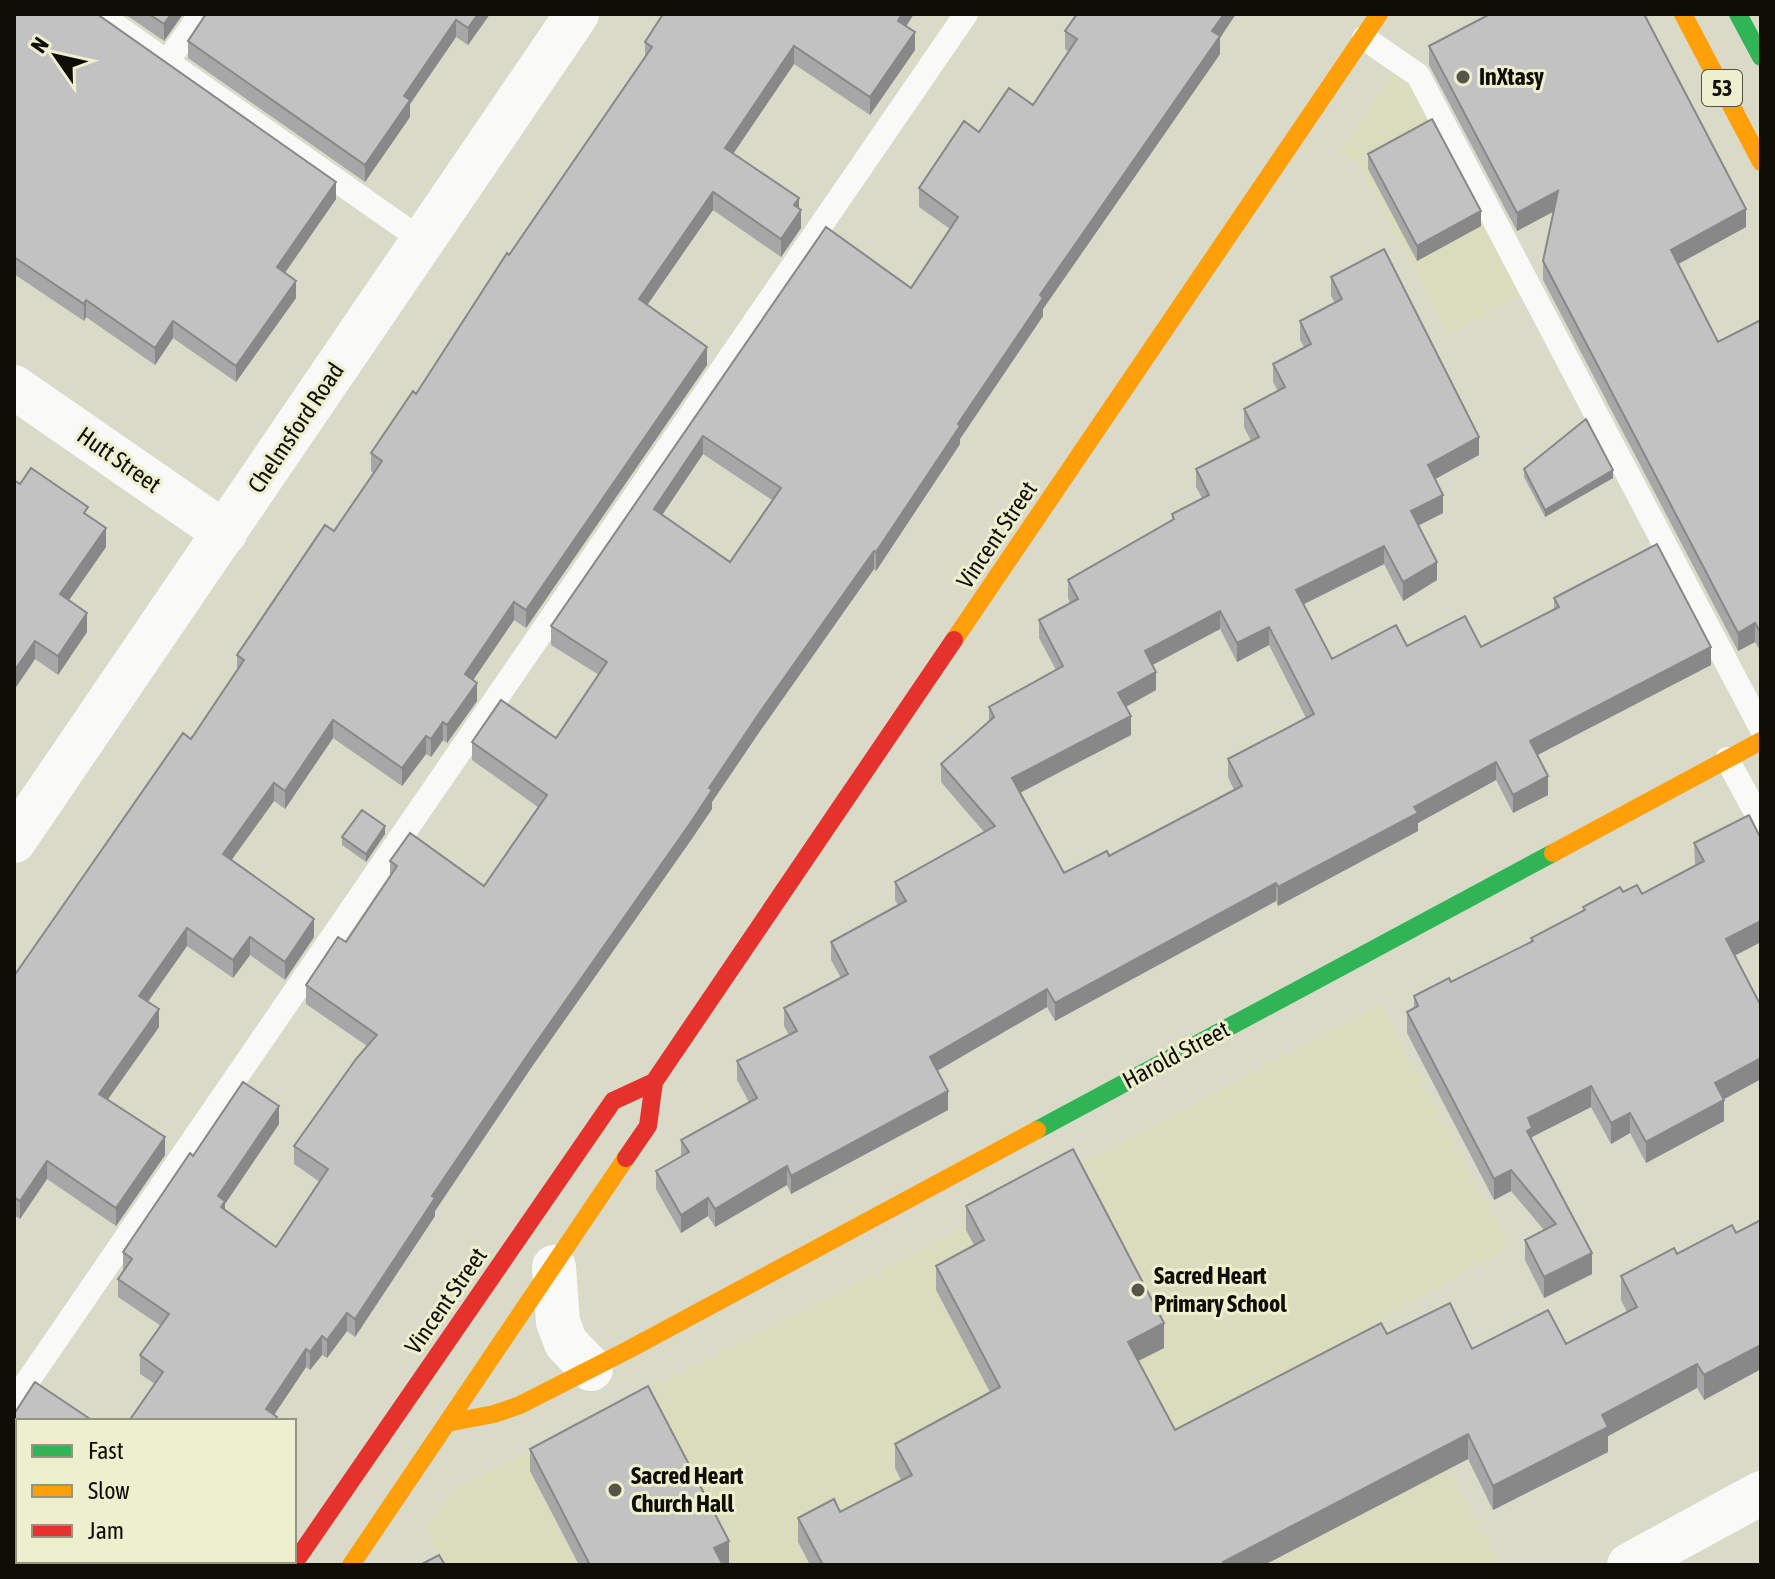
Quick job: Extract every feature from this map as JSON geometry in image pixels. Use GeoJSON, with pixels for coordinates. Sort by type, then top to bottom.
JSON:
{"type":"FeatureCollection","features":[{"type":"Feature","properties":{"kind":"main road","name":"Vincent Street"},"geometry":{"type":"LineString","coordinates":[[351,1565],[648,1126],[654,1082],[1379,14]]}},
{"type":"Feature","properties":{"kind":"main road","name":"53"},"geometry":{"type":"LineString","coordinates":[[1683,14],[1761,162]]}},
{"type":"Feature","properties":{"kind":"main road","name":"53"},"geometry":{"type":"LineString","coordinates":[[1738,14],[1761,57]]}},
{"type":"Feature","properties":{"kind":"main road","name":"Harold Street"},"geometry":{"type":"LineString","coordinates":[[447,1423],[494,1414],[520,1405],[591,1369],[1761,741]]}},
{"type":"Feature","properties":{"kind":"main road","name":"Vincent Street"},"geometry":{"type":"LineString","coordinates":[[296,1561],[613,1101],[654,1082]]}},
{"type":"Feature","properties":{"kind":"street","name":"Chelmsford Road"},"geometry":{"type":"LineString","coordinates":[[18,826],[225,533],[577,14]]}},
{"type":"Feature","properties":{"kind":"street","name":"Hutt Street"},"geometry":{"type":"LineString","coordinates":[[14,387],[225,533]]}},
{"type":"Feature","properties":{"kind":"street"},"geometry":{"type":"LineString","coordinates":[[554,1267],[558,1322],[566,1343],[591,1369]]}},
{"type":"Feature","properties":{"kind":"street"},"geometry":{"type":"LineString","coordinates":[[1629,1565],[1761,1493]]}},
{"type":"Feature","properties":{"kind":"lane"},"geometry":{"type":"LineString","coordinates":[[99,14],[423,241]]}},
{"type":"Feature","properties":{"kind":"lane"},"geometry":{"type":"LineString","coordinates":[[167,62],[201,14]]}},
{"type":"Feature","properties":{"kind":"lane"},"geometry":{"type":"LineString","coordinates":[[14,1401],[966,14]]}},
{"type":"Feature","properties":{"kind":"lane"},"geometry":{"type":"LineString","coordinates":[[1364,38],[1418,75],[1761,728]]}},
{"type":"Feature","properties":{"kind":"lane"},"geometry":{"type":"LineString","coordinates":[[1727,759],[1761,822]]}},
{"type":"Feature","properties":{"kind":"shaded area"},"geometry":{"type":"Polygon","coordinates":[[[1393,73],[1413,88],[1521,295],[1449,336],[1359,165],[1340,151],[1393,73]]]}},
{"type":"Feature","properties":{"kind":"shaded area","name":"Sacred Heart Primary School"},"geometry":{"type":"Polygon","coordinates":[[[1381,1004],[1510,1247],[1373,1324],[1501,1565],[446,1565],[425,1528],[450,1492],[909,1256],[1381,1004]]]}},
{"type":"Feature","properties":{"kind":"building"},"geometry":{"type":"Polygon","coordinates":[[[14,14],[97,14],[336,182],[277,267],[296,281],[236,366],[173,321],[155,348],[86,300],[84,304],[14,257],[14,14]]]}},
{"type":"Feature","properties":{"kind":"building"},"geometry":{"type":"Polygon","coordinates":[[[149,14],[171,14],[164,24],[149,14]]]}},
{"type":"Feature","properties":{"kind":"building"},"geometry":{"type":"Polygon","coordinates":[[[206,14],[478,14],[468,28],[456,20],[404,96],[410,100],[365,165],[188,41],[206,14]]]}},
{"type":"Feature","properties":{"kind":"building"},"geometry":{"type":"Polygon","coordinates":[[[663,14],[902,14],[898,21],[915,32],[870,97],[794,46],[725,148],[799,198],[794,205],[801,210],[781,239],[713,192],[639,299],[707,347],[526,610],[514,602],[465,674],[477,683],[447,725],[443,722],[431,739],[426,736],[402,768],[333,720],[285,791],[274,783],[223,854],[314,919],[285,962],[250,937],[233,960],[187,928],[139,996],[159,1009],[99,1094],[165,1137],[116,1208],[47,1161],[20,1201],[14,1197],[14,976],[183,733],[191,739],[244,660],[237,655],[325,525],[334,531],[382,461],[371,453],[413,391],[416,394],[507,253],[509,255],[652,47],[645,42],[663,14]]]}},
{"type":"Feature","properties":{"kind":"building"},"geometry":{"type":"Polygon","coordinates":[[[1077,14],[1224,14],[1212,31],[1220,36],[1040,295],[1043,298],[876,552],[760,712],[709,788],[712,790],[691,822],[432,1196],[435,1198],[355,1319],[347,1313],[327,1340],[322,1336],[310,1352],[306,1349],[266,1409],[277,1417],[276,1419],[130,1419],[163,1372],[140,1355],[169,1314],[118,1279],[132,1259],[123,1252],[243,1082],[279,1106],[218,1196],[225,1201],[221,1207],[276,1247],[328,1169],[294,1146],[356,1059],[377,1035],[306,985],[338,937],[346,942],[397,866],[390,861],[410,833],[484,886],[547,795],[472,742],[501,700],[556,738],[607,662],[551,626],[826,227],[911,288],[958,217],[919,188],[964,121],[979,132],[1009,88],[1033,105],[1077,39],[1065,31],[1077,14]],[[703,436],[654,509],[730,562],[781,488],[703,436]]]}},
{"type":"Feature","properties":{"kind":"building"},"geometry":{"type":"Polygon","coordinates":[[[1490,14],[1644,14],[1746,209],[1671,250],[1718,342],[1761,320],[1760,632],[1755,623],[1738,633],[1543,261],[1558,191],[1517,213],[1429,46],[1490,14]]]}},
{"type":"Feature","properties":{"kind":"building"},"geometry":{"type":"Polygon","coordinates":[[[1432,119],[1481,211],[1417,246],[1368,154],[1432,119]]]}},
{"type":"Feature","properties":{"kind":"building"},"geometry":{"type":"Polygon","coordinates":[[[1384,249],[1479,437],[1428,465],[1443,495],[1411,511],[1437,562],[1403,582],[1384,546],[1296,590],[1332,659],[1396,625],[1407,646],[1465,616],[1481,647],[1559,607],[1554,598],[1657,544],[1711,647],[1530,741],[1548,776],[1513,795],[1496,762],[1414,807],[1418,813],[1278,887],[1276,883],[1055,1003],[1047,989],[930,1057],[948,1091],[791,1176],[787,1166],[715,1209],[708,1198],[681,1215],[656,1171],[689,1152],[681,1140],[757,1098],[737,1061],[797,1031],[784,1008],[848,974],[831,942],[906,901],[895,882],[995,826],[941,764],[994,717],[989,707],[1063,666],[1039,620],[1078,599],[1068,580],[1174,519],[1172,514],[1209,495],[1196,469],[1259,437],[1244,409],[1285,387],[1273,364],[1311,344],[1300,321],[1342,299],[1331,277],[1384,249]],[[1220,611],[1145,651],[1156,672],[1118,693],[1131,716],[1012,778],[1064,873],[1107,851],[1109,856],[1242,786],[1228,759],[1314,714],[1269,627],[1237,643],[1220,611]]]}},
{"type":"Feature","properties":{"kind":"building"},"geometry":{"type":"Polygon","coordinates":[[[1586,419],[1613,470],[1545,510],[1524,469],[1586,419]]]}},
{"type":"Feature","properties":{"kind":"building"},"geometry":{"type":"Polygon","coordinates":[[[31,468],[88,507],[84,513],[106,528],[60,594],[87,613],[58,656],[35,641],[14,671],[14,480],[20,484],[31,468]]]}},
{"type":"Feature","properties":{"kind":"building"},"geometry":{"type":"Polygon","coordinates":[[[362,810],[385,826],[366,854],[342,837],[362,810]]]}},
{"type":"Feature","properties":{"kind":"building"},"geometry":{"type":"Polygon","coordinates":[[[1749,815],[1761,834],[1761,921],[1726,939],[1761,1006],[1761,1058],[1715,1083],[1724,1100],[1646,1142],[1630,1113],[1611,1123],[1591,1086],[1528,1118],[1532,1128],[1527,1131],[1592,1253],[1544,1277],[1525,1240],[1556,1224],[1511,1170],[1494,1179],[1407,1012],[1418,1006],[1414,996],[1449,978],[1451,982],[1533,941],[1531,938],[1585,910],[1583,907],[1620,887],[1623,892],[1637,885],[1642,894],[1704,861],[1694,843],[1749,815]]]}},
{"type":"Feature","properties":{"kind":"building"},"geometry":{"type":"Polygon","coordinates":[[[1073,1149],[1164,1323],[1128,1342],[1175,1430],[1381,1323],[1387,1334],[1450,1303],[1472,1349],[1548,1310],[1566,1344],[1637,1307],[1621,1276],[1674,1248],[1677,1254],[1732,1225],[1736,1233],[1761,1220],[1761,1345],[1704,1375],[1697,1364],[1602,1415],[1608,1427],[1493,1486],[1468,1434],[1223,1562],[1224,1565],[823,1565],[798,1518],[834,1499],[840,1512],[912,1475],[895,1444],[1000,1387],[936,1266],[984,1240],[966,1206],[1073,1149]]]}},
{"type":"Feature","properties":{"kind":"building"},"geometry":{"type":"Polygon","coordinates":[[[35,1382],[90,1419],[16,1419],[16,1563],[204,1563],[202,1565],[14,1565],[14,1414],[35,1382]]]}},
{"type":"Feature","properties":{"kind":"building","name":"Sacred Heart Church Hall"},"geometry":{"type":"Polygon","coordinates":[[[648,1386],[729,1541],[714,1548],[723,1565],[590,1565],[530,1449],[648,1386]]]}},
{"type":"Feature","properties":{"kind":"building"},"geometry":{"type":"Polygon","coordinates":[[[439,1555],[445,1565],[420,1565],[439,1555]]]}},
{"type":"Feature","properties":{"kind":"traffic: fast"},"geometry":{"type":"LineString","coordinates":[[1738,14],[1761,57]]}},
{"type":"Feature","properties":{"kind":"traffic: fast"},"geometry":{"type":"LineString","coordinates":[[1037,1130],[1553,853]]}},
{"type":"Feature","properties":{"kind":"traffic: slow"},"geometry":{"type":"LineString","coordinates":[[954,640],[1379,14]]}},
{"type":"Feature","properties":{"kind":"traffic: slow"},"geometry":{"type":"LineString","coordinates":[[1683,14],[1761,162]]}},
{"type":"Feature","properties":{"kind":"traffic: slow"},"geometry":{"type":"LineString","coordinates":[[1553,853],[1761,741]]}},
{"type":"Feature","properties":{"kind":"traffic: slow"},"geometry":{"type":"LineString","coordinates":[[447,1423],[494,1414],[520,1405],[1037,1130]]}},
{"type":"Feature","properties":{"kind":"traffic: slow"},"geometry":{"type":"LineString","coordinates":[[351,1565],[626,1158]]}},
{"type":"Feature","properties":{"kind":"traffic: jam"},"geometry":{"type":"LineString","coordinates":[[626,1158],[648,1126],[654,1082],[954,640]]}},
{"type":"Feature","properties":{"kind":"traffic: jam"},"geometry":{"type":"LineString","coordinates":[[296,1561],[613,1101],[654,1082]]}},
{"type":"Feature","properties":{"kind":"place","name":"InXtasy"},"geometry":{"type":"Point","coordinates":[1463,77]}},
{"type":"Feature","properties":{"kind":"place","name":"Sacred Heart Primary School"},"geometry":{"type":"Point","coordinates":[1138,1290]}},
{"type":"Feature","properties":{"kind":"place","name":"Sacred Heart Church Hall"},"geometry":{"type":"Point","coordinates":[615,1490]}}]}
